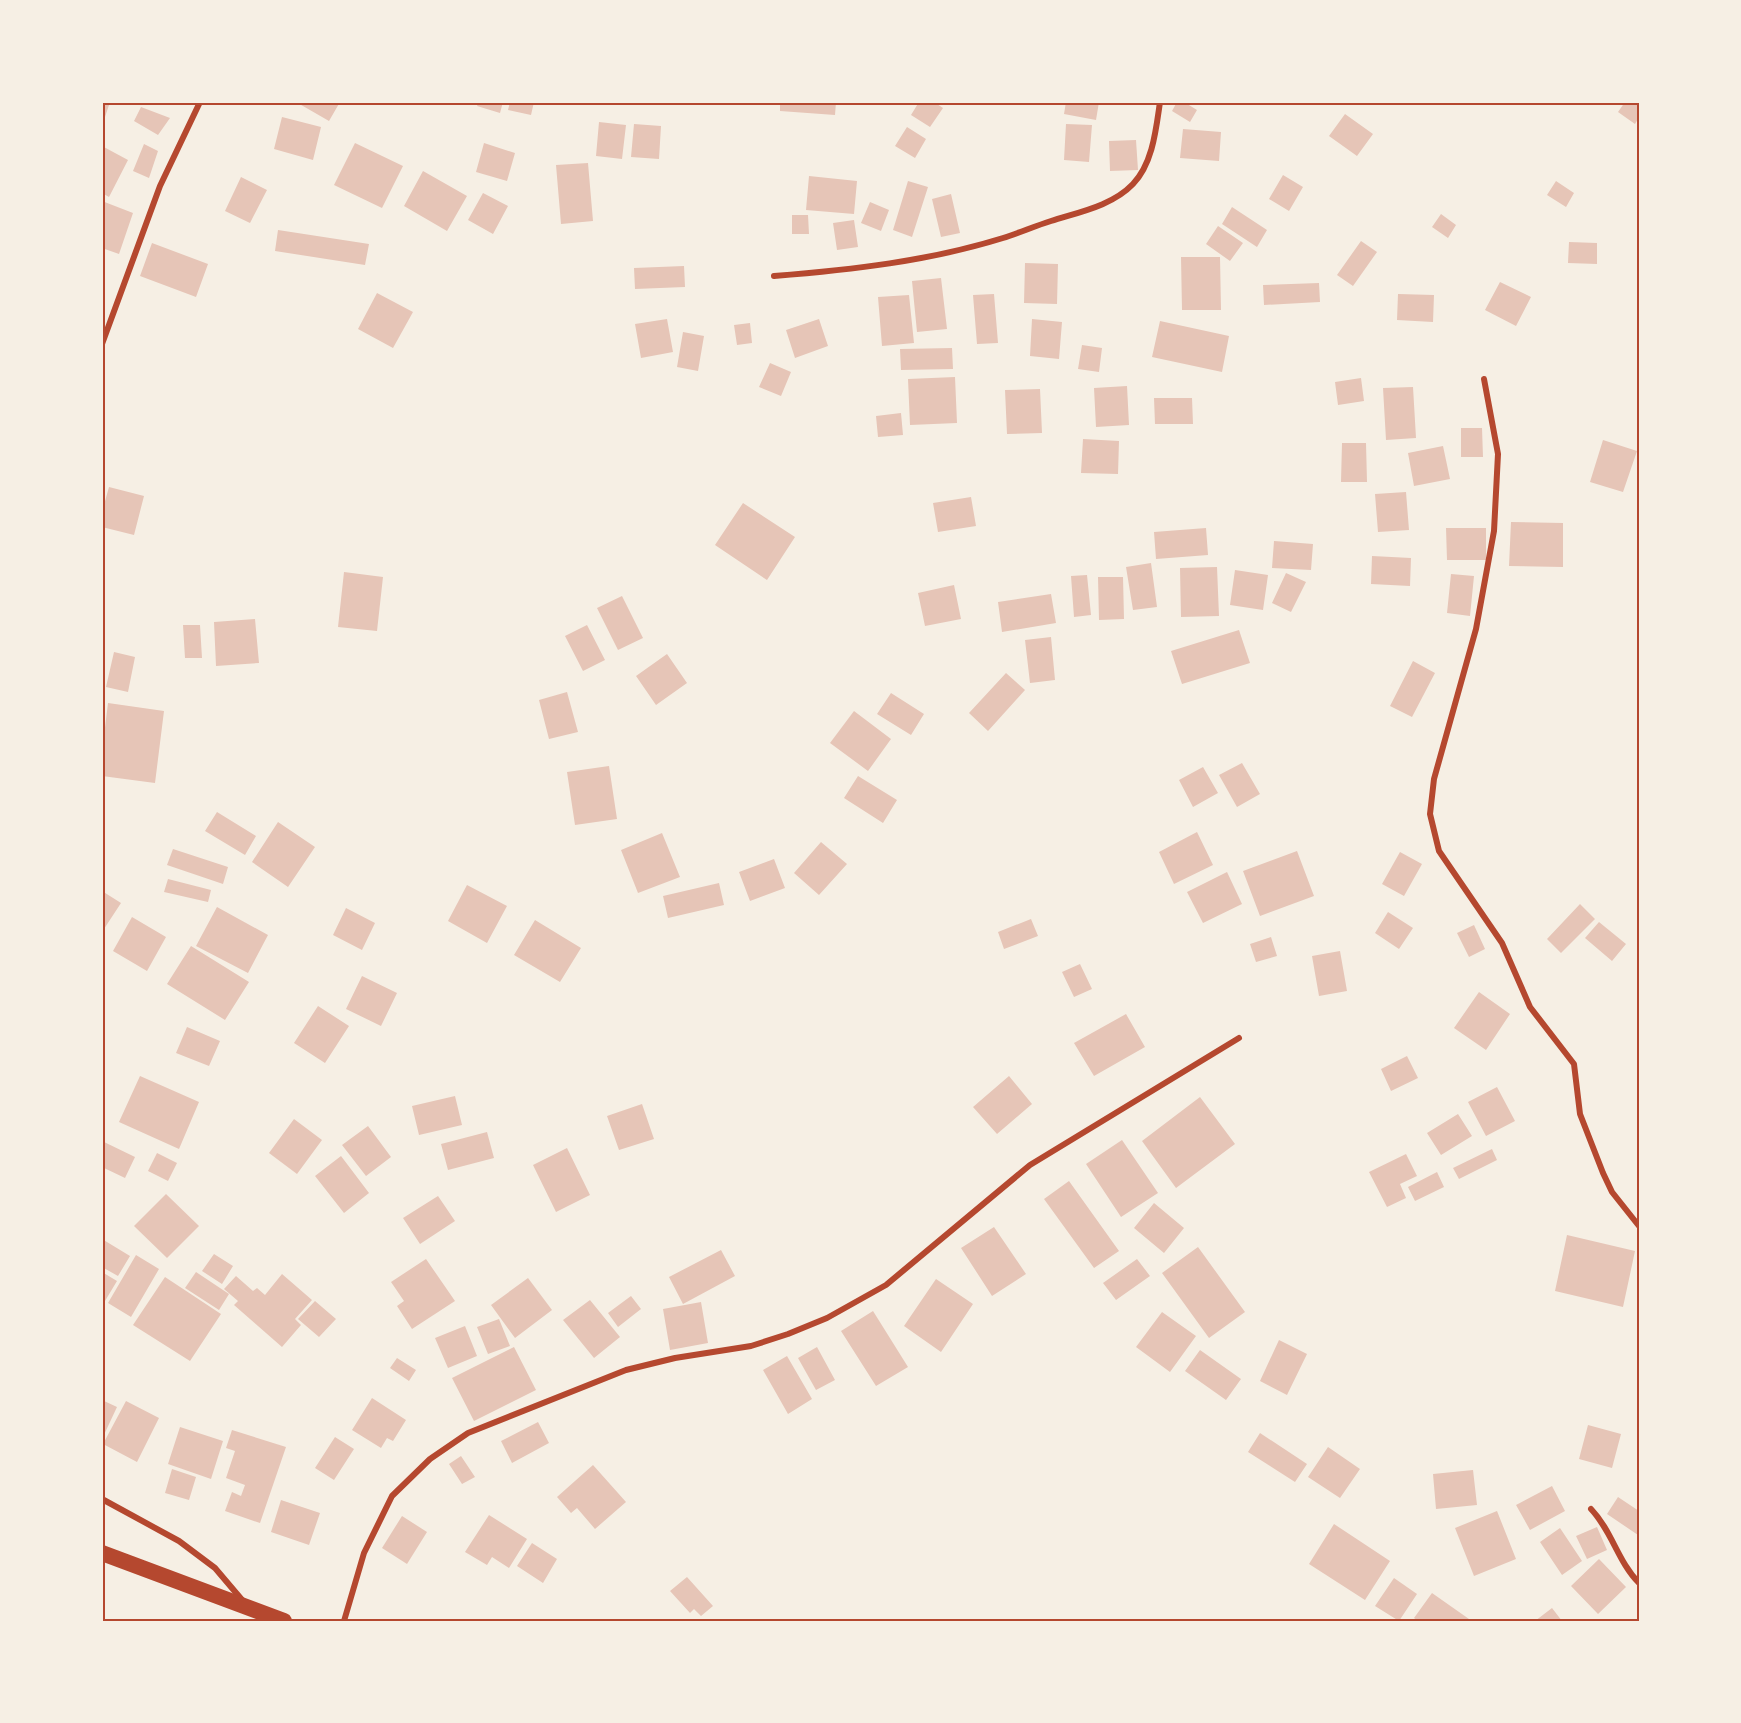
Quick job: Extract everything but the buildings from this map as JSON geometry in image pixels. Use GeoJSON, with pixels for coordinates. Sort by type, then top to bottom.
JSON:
{"type":"FeatureCollection","features":[{"type":"Feature","properties":{"kind":"highway"},"geometry":{"type":"LineString","coordinates":[[102,1553],[284,1621]]}},
{"type":"Feature","properties":{"kind":"street"},"geometry":{"type":"LineString","coordinates":[[102,344],[160,186],[200,102]]}},
{"type":"Feature","properties":{"kind":"street"},"geometry":{"type":"LineString","coordinates":[[774,276],[853,270],[934,255],[1004,238],[1097,206],[1119,195],[1134,183],[1143,170],[1150,154],[1160,102]]}},
{"type":"Feature","properties":{"kind":"street"},"geometry":{"type":"LineString","coordinates":[[1484,379],[1498,454],[1494,531],[1476,629],[1434,779],[1430,814],[1439,851],[1502,943],[1530,1007],[1574,1064],[1580,1114],[1599,1163],[1612,1192],[1639,1226]]}},
{"type":"Feature","properties":{"kind":"street"},"geometry":{"type":"LineString","coordinates":[[344,1621],[364,1553],[392,1496],[430,1459],[468,1433],[626,1370],[675,1358],[750,1346],[827,1318],[886,1285],[1030,1165],[1239,1038]]}},
{"type":"Feature","properties":{"kind":"street"},"geometry":{"type":"LineString","coordinates":[[102,1499],[179,1541],[215,1568],[247,1606]]}},
{"type":"Feature","properties":{"kind":"street"},"geometry":{"type":"LineString","coordinates":[[1591,1509],[1605,1526],[1639,1583]]}}]}
